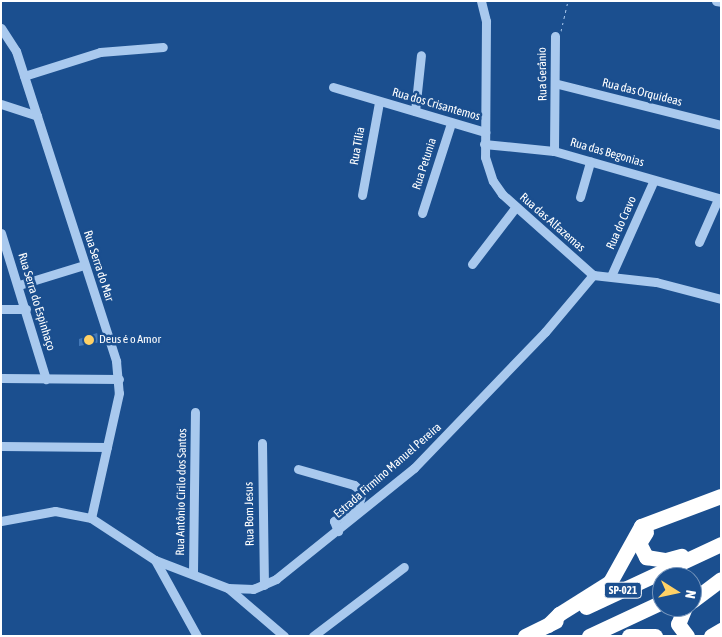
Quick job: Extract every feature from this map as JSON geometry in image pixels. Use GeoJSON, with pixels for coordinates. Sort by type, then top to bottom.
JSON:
{"type":"FeatureCollection","features":[{"type":"Feature","properties":{"kind":"highway"},"geometry":{"type":"LineString","coordinates":[[548,626],[559,614],[610,582],[641,526],[721,496]]}},
{"type":"Feature","properties":{"kind":"highway"},"geometry":{"type":"LineString","coordinates":[[666,518],[642,535],[640,552],[646,558],[666,560],[716,546]]}},
{"type":"Feature","properties":{"kind":"highway","name":"SP-021"},"geometry":{"type":"LineString","coordinates":[[525,636],[716,546]]}},
{"type":"Feature","properties":{"kind":"highway"},"geometry":{"type":"LineString","coordinates":[[702,585],[721,577]]}},
{"type":"Feature","properties":{"kind":"highway"},"geometry":{"type":"LineString","coordinates":[[702,593],[721,577]]}},
{"type":"Feature","properties":{"kind":"highway","name":"SP-021"},"geometry":{"type":"LineString","coordinates":[[590,636],[652,607]]}},
{"type":"Feature","properties":{"kind":"highway"},"geometry":{"type":"LineString","coordinates":[[681,617],[678,624],[687,636]]}},
{"type":"Feature","properties":{"kind":"highway"},"geometry":{"type":"LineString","coordinates":[[711,636],[721,630]]}},
{"type":"Feature","properties":{"kind":"highway"},"geometry":{"type":"LineString","coordinates":[[629,636],[655,636]]}},
{"type":"Feature","properties":{"kind":"street","name":"Rua das Alfazemas"},"geometry":{"type":"LineString","coordinates":[[481,1],[486,21],[484,144],[493,181],[515,208],[593,275]]}},
{"type":"Feature","properties":{"kind":"street"},"geometry":{"type":"LineString","coordinates":[[716,1],[721,2]]}},
{"type":"Feature","properties":{"kind":"street","name":"Rua Serra do Mar"},"geometry":{"type":"LineString","coordinates":[[2,30],[24,76],[119,379],[91,518]]}},
{"type":"Feature","properties":{"kind":"street","name":"Rua Gerânio"},"geometry":{"type":"LineString","coordinates":[[554,152],[558,84],[555,36]]}},
{"type":"Feature","properties":{"kind":"street"},"geometry":{"type":"LineString","coordinates":[[24,76],[100,52],[162,47]]}},
{"type":"Feature","properties":{"kind":"street"},"geometry":{"type":"LineString","coordinates":[[415,111],[421,54]]}},
{"type":"Feature","properties":{"kind":"street","name":"Rua das Orquideas"},"geometry":{"type":"LineString","coordinates":[[558,84],[721,125]]}},
{"type":"Feature","properties":{"kind":"street","name":"Rua dos Crisantemos"},"geometry":{"type":"LineString","coordinates":[[333,87],[485,132]]}},
{"type":"Feature","properties":{"kind":"street","name":"Rua Tília"},"geometry":{"type":"LineString","coordinates":[[362,195],[379,102]]}},
{"type":"Feature","properties":{"kind":"street"},"geometry":{"type":"LineString","coordinates":[[1,104],[37,116]]}},
{"type":"Feature","properties":{"kind":"street","name":"Rua Petunia"},"geometry":{"type":"LineString","coordinates":[[422,213],[451,123]]}},
{"type":"Feature","properties":{"kind":"street","name":"Rua das Begonias"},"geometry":{"type":"LineString","coordinates":[[484,144],[554,152],[720,199]]}},
{"type":"Feature","properties":{"kind":"street"},"geometry":{"type":"LineString","coordinates":[[580,197],[590,161]]}},
{"type":"Feature","properties":{"kind":"street","name":"Rua do Cravo"},"geometry":{"type":"LineString","coordinates":[[611,276],[654,180]]}},
{"type":"Feature","properties":{"kind":"street"},"geometry":{"type":"LineString","coordinates":[[699,242],[720,199]]}},
{"type":"Feature","properties":{"kind":"street"},"geometry":{"type":"LineString","coordinates":[[472,264],[515,208]]}},
{"type":"Feature","properties":{"kind":"street","name":"Rua Serra do Espinhaço"},"geometry":{"type":"LineString","coordinates":[[1,233],[3,245],[19,285],[46,378]]}},
{"type":"Feature","properties":{"kind":"street"},"geometry":{"type":"LineString","coordinates":[[19,285],[84,264]]}},
{"type":"Feature","properties":{"kind":"street"},"geometry":{"type":"LineString","coordinates":[[593,275],[656,282],[721,299]]}},
{"type":"Feature","properties":{"kind":"street","name":"Estrada Firmino Manuel Pereira"},"geometry":{"type":"LineString","coordinates":[[155,560],[194,572],[228,588],[243,591],[264,585],[338,531],[414,468],[462,421],[593,275]]}},
{"type":"Feature","properties":{"kind":"street"},"geometry":{"type":"LineString","coordinates":[[1,309],[26,309]]}},
{"type":"Feature","properties":{"kind":"street"},"geometry":{"type":"LineString","coordinates":[[1,378],[119,379]]}},
{"type":"Feature","properties":{"kind":"street","name":"Rua Antônio Cirilo dos Santos"},"geometry":{"type":"LineString","coordinates":[[194,572],[195,412]]}},
{"type":"Feature","properties":{"kind":"street","name":"Rua Bom Jesus"},"geometry":{"type":"LineString","coordinates":[[262,443],[264,585]]}},
{"type":"Feature","properties":{"kind":"street"},"geometry":{"type":"LineString","coordinates":[[1,446],[106,446]]}},
{"type":"Feature","properties":{"kind":"street"},"geometry":{"type":"LineString","coordinates":[[298,469],[354,485],[362,492],[359,503],[334,521],[338,531]]}},
{"type":"Feature","properties":{"kind":"street"},"geometry":{"type":"LineString","coordinates":[[1,521],[55,511],[91,518],[155,560],[197,636]]}},
{"type":"Feature","properties":{"kind":"street"},"geometry":{"type":"LineString","coordinates":[[312,636],[404,567]]}},
{"type":"Feature","properties":{"kind":"street"},"geometry":{"type":"LineString","coordinates":[[228,588],[284,636]]}},
{"type":"Feature","properties":{"kind":"path","name":"Rua Gerânio"},"geometry":{"type":"LineString","coordinates":[[555,36],[566,22],[568,1]]}},
{"type":"Feature","properties":{"kind":"building","name":"Deus é o Amor"},"geometry":{"type":"Polygon","coordinates":[[[97,333],[101,342],[79,346],[79,339],[97,333]]]}},
{"type":"Feature","properties":{"kind":"place","name":"Deus é o Amor"},"geometry":{"type":"Point","coordinates":[89,340]}}]}
